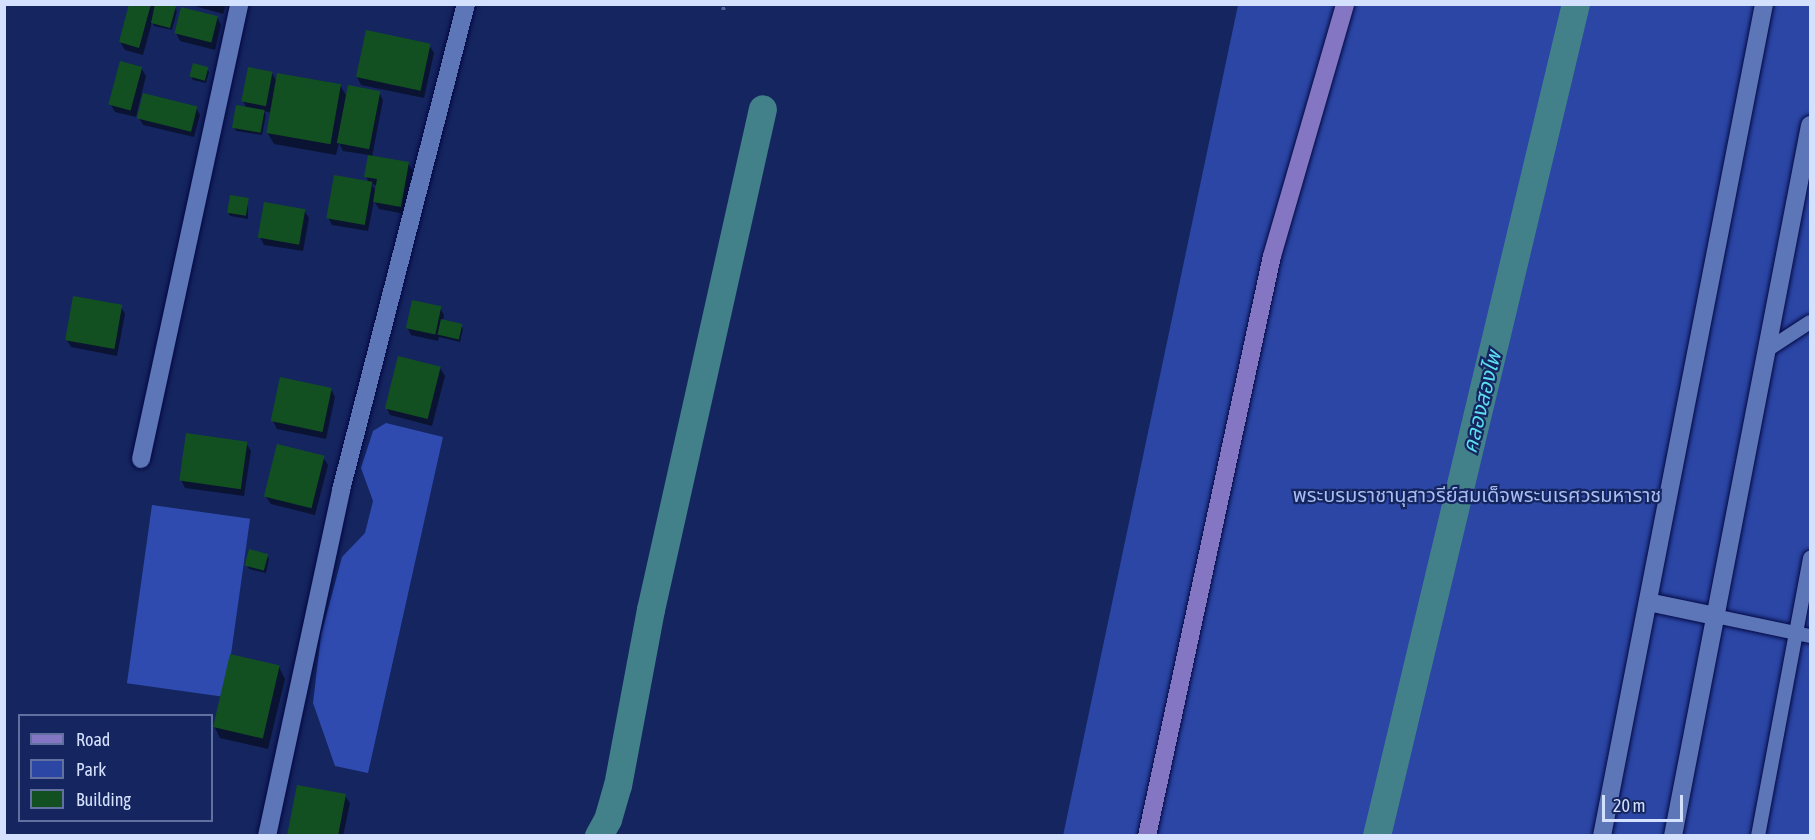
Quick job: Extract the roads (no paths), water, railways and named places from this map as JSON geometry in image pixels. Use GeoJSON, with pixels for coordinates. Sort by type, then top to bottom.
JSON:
{"type":"FeatureCollection","features":[{"type":"Feature","properties":{"kind":"street"},"geometry":{"type":"LineString","coordinates":[[141,459],[239,4]]}},
{"type":"Feature","properties":{"kind":"street"},"geometry":{"type":"LineString","coordinates":[[267,836],[341,490],[466,4]]}},
{"type":"Feature","properties":{"kind":"street"},"geometry":{"type":"LineString","coordinates":[[1147,836],[1272,256],[1345,4]]}},
{"type":"Feature","properties":{"kind":"street"},"geometry":{"type":"LineString","coordinates":[[1602,836],[1764,4]]}},
{"type":"Feature","properties":{"kind":"street"},"geometry":{"type":"LineString","coordinates":[[1673,836],[1810,125]]}},
{"type":"Feature","properties":{"kind":"street"},"geometry":{"type":"LineString","coordinates":[[1648,602],[1715,616]]}},
{"type":"Feature","properties":{"kind":"lane"},"geometry":{"type":"LineString","coordinates":[[1767,350],[1810,322]]}},
{"type":"Feature","properties":{"kind":"lane"},"geometry":{"type":"LineString","coordinates":[[1758,836],[1810,558]]}},
{"type":"Feature","properties":{"kind":"lane"},"geometry":{"type":"LineString","coordinates":[[1715,616],[1810,636]]}},
{"type":"Feature","properties":{"kind":"waterway","name":"คลองสองไพ"},"geometry":{"type":"LineString","coordinates":[[1377,836],[1576,4]]}},
{"type":"Feature","properties":{"kind":"waterway"},"geometry":{"type":"LineString","coordinates":[[599,836],[608,820],[618,786],[651,610],[763,109]]}},
{"type":"Feature","properties":{"kind":"park label","name":"พระบรมราชานุสาวรีย์สมเด็จพระนเรศวรมหาราช"},"geometry":{"type":"Point","coordinates":[1477,494]}}]}
